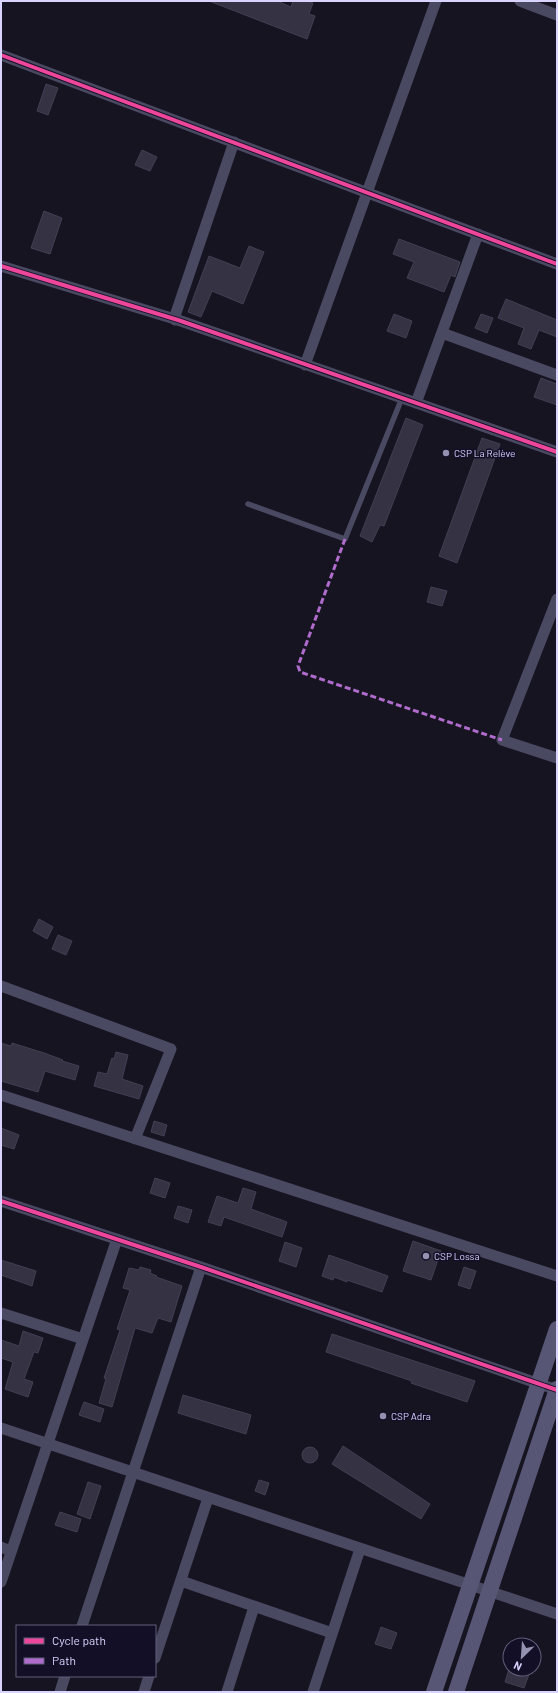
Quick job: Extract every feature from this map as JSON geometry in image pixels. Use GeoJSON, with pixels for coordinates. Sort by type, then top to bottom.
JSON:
{"type":"FeatureCollection","features":[{"type":"Feature","properties":{"kind":"main road"},"geometry":{"type":"LineString","coordinates":[[434,1692],[557,1329]]}},
{"type":"Feature","properties":{"kind":"main road"},"geometry":{"type":"LineString","coordinates":[[456,1692],[557,1390]]}},
{"type":"Feature","properties":{"kind":"street"},"geometry":{"type":"LineString","coordinates":[[306,365],[436,1]]}},
{"type":"Feature","properties":{"kind":"street"},"geometry":{"type":"LineString","coordinates":[[520,1],[557,15]]}},
{"type":"Feature","properties":{"kind":"street"},"geometry":{"type":"LineString","coordinates":[[1,55],[557,264]]}},
{"type":"Feature","properties":{"kind":"street"},"geometry":{"type":"LineString","coordinates":[[176,320],[176,313],[234,142]]}},
{"type":"Feature","properties":{"kind":"street"},"geometry":{"type":"LineString","coordinates":[[416,403],[478,234]]}},
{"type":"Feature","properties":{"kind":"street"},"geometry":{"type":"LineString","coordinates":[[1,266],[176,320],[557,452]]}},
{"type":"Feature","properties":{"kind":"street"},"geometry":{"type":"LineString","coordinates":[[442,333],[557,375]]}},
{"type":"Feature","properties":{"kind":"street"},"geometry":{"type":"LineString","coordinates":[[557,599],[502,740],[557,758]]}},
{"type":"Feature","properties":{"kind":"street"},"geometry":{"type":"LineString","coordinates":[[1,986],[171,1049],[135,1139]]}},
{"type":"Feature","properties":{"kind":"street"},"geometry":{"type":"LineString","coordinates":[[1,1095],[557,1276]]}},
{"type":"Feature","properties":{"kind":"street"},"geometry":{"type":"LineString","coordinates":[[1,1201],[201,1267],[557,1390]]}},
{"type":"Feature","properties":{"kind":"street"},"geometry":{"type":"LineString","coordinates":[[1,1582],[6,1549],[47,1444],[117,1239]]}},
{"type":"Feature","properties":{"kind":"street"},"geometry":{"type":"LineString","coordinates":[[82,1625],[201,1267]]}},
{"type":"Feature","properties":{"kind":"street"},"geometry":{"type":"LineString","coordinates":[[1,1313],[83,1339]]}},
{"type":"Feature","properties":{"kind":"street"},"geometry":{"type":"LineString","coordinates":[[1,1428],[557,1614]]}},
{"type":"Feature","properties":{"kind":"street"},"geometry":{"type":"LineString","coordinates":[[156,1655],[208,1498]]}},
{"type":"Feature","properties":{"kind":"street"},"geometry":{"type":"LineString","coordinates":[[313,1692],[360,1549]]}},
{"type":"Feature","properties":{"kind":"street"},"geometry":{"type":"LineString","coordinates":[[181,1581],[332,1634]]}},
{"type":"Feature","properties":{"kind":"street"},"geometry":{"type":"LineString","coordinates":[[227,1692],[254,1607]]}},
{"type":"Feature","properties":{"kind":"street"},"geometry":{"type":"LineString","coordinates":[[60,1692],[65,1677]]}},
{"type":"Feature","properties":{"kind":"street"},"geometry":{"type":"LineString","coordinates":[[144,1692],[149,1677]]}},
{"type":"Feature","properties":{"kind":"lane"},"geometry":{"type":"LineString","coordinates":[[248,504],[345,539],[402,398]]}},
{"type":"Feature","properties":{"kind":"building"},"geometry":{"type":"Polygon","coordinates":[[[209,1],[277,1],[291,7],[293,1],[307,1],[313,3],[309,14],[315,16],[307,39],[209,1]]]}},
{"type":"Feature","properties":{"kind":"building"},"geometry":{"type":"Polygon","coordinates":[[[46,84],[58,88],[48,115],[37,111],[46,84]]]}},
{"type":"Feature","properties":{"kind":"building"},"geometry":{"type":"Polygon","coordinates":[[[142,150],[157,157],[150,171],[135,165],[142,150]]]}},
{"type":"Feature","properties":{"kind":"building"},"geometry":{"type":"Polygon","coordinates":[[[44,211],[62,218],[50,254],[31,248],[44,211]]]}},
{"type":"Feature","properties":{"kind":"building"},"geometry":{"type":"Polygon","coordinates":[[[399,239],[460,262],[455,277],[451,275],[444,292],[407,278],[414,262],[393,254],[399,239]]]}},
{"type":"Feature","properties":{"kind":"building"},"geometry":{"type":"Polygon","coordinates":[[[249,246],[264,252],[243,304],[212,291],[201,317],[188,312],[209,256],[240,268],[249,246]]]}},
{"type":"Feature","properties":{"kind":"building"},"geometry":{"type":"Polygon","coordinates":[[[506,299],[557,320],[557,337],[539,330],[531,349],[518,344],[524,328],[498,318],[506,299]]]}},
{"type":"Feature","properties":{"kind":"building"},"geometry":{"type":"Polygon","coordinates":[[[394,314],[412,321],[406,338],[387,331],[394,314]]]}},
{"type":"Feature","properties":{"kind":"building"},"geometry":{"type":"Polygon","coordinates":[[[481,314],[493,318],[487,333],[475,328],[481,314]]]}},
{"type":"Feature","properties":{"kind":"building"},"geometry":{"type":"Polygon","coordinates":[[[541,378],[557,384],[557,405],[534,397],[541,378]]]}},
{"type":"Feature","properties":{"kind":"building"},"geometry":{"type":"Polygon","coordinates":[[[406,418],[423,425],[384,526],[380,525],[372,542],[360,536],[406,418]]]}},
{"type":"Feature","properties":{"kind":"building"},"geometry":{"type":"Polygon","coordinates":[[[482,438],[500,444],[457,563],[439,556],[482,438]]]}},
{"type":"Feature","properties":{"kind":"building"},"geometry":{"type":"Polygon","coordinates":[[[431,587],[447,591],[442,606],[427,602],[431,587]]]}},
{"type":"Feature","properties":{"kind":"building"},"geometry":{"type":"Polygon","coordinates":[[[39,919],[53,927],[47,939],[33,931],[39,919]]]}},
{"type":"Feature","properties":{"kind":"building"},"geometry":{"type":"Polygon","coordinates":[[[58,935],[72,941],[66,955],[52,949],[58,935]]]}},
{"type":"Feature","properties":{"kind":"building"},"geometry":{"type":"Polygon","coordinates":[[[1,1043],[11,1046],[12,1043],[79,1066],[75,1080],[45,1071],[38,1092],[1,1081],[1,1043]]]}},
{"type":"Feature","properties":{"kind":"building"},"geometry":{"type":"Polygon","coordinates":[[[116,1052],[128,1055],[122,1079],[143,1086],[139,1099],[94,1086],[98,1072],[107,1074],[112,1058],[114,1059],[116,1052]]]}},
{"type":"Feature","properties":{"kind":"building"},"geometry":{"type":"Polygon","coordinates":[[[154,1121],[167,1125],[164,1136],[151,1132],[154,1121]]]}},
{"type":"Feature","properties":{"kind":"building"},"geometry":{"type":"Polygon","coordinates":[[[1,1128],[19,1135],[14,1149],[1,1145],[1,1128]]]}},
{"type":"Feature","properties":{"kind":"building"},"geometry":{"type":"Polygon","coordinates":[[[155,1178],[170,1183],[165,1198],[150,1193],[155,1178]]]}},
{"type":"Feature","properties":{"kind":"building"},"geometry":{"type":"Polygon","coordinates":[[[243,1188],[256,1192],[251,1209],[287,1222],[282,1237],[224,1217],[221,1226],[208,1222],[217,1196],[238,1203],[243,1188]]]}},
{"type":"Feature","properties":{"kind":"building"},"geometry":{"type":"Polygon","coordinates":[[[178,1206],[192,1210],[188,1223],[174,1218],[178,1206]]]}},
{"type":"Feature","properties":{"kind":"building"},"geometry":{"type":"Polygon","coordinates":[[[413,1241],[441,1251],[431,1280],[403,1271],[413,1241]]]}},
{"type":"Feature","properties":{"kind":"building"},"geometry":{"type":"Polygon","coordinates":[[[285,1242],[302,1248],[296,1267],[279,1261],[285,1242]]]}},
{"type":"Feature","properties":{"kind":"building"},"geometry":{"type":"Polygon","coordinates":[[[329,1255],[388,1276],[382,1292],[347,1280],[347,1282],[334,1277],[333,1280],[322,1276],[329,1255]]]}},
{"type":"Feature","properties":{"kind":"building"},"geometry":{"type":"Polygon","coordinates":[[[1,1260],[36,1271],[32,1286],[1,1275],[1,1260]]]}},
{"type":"Feature","properties":{"kind":"building"},"geometry":{"type":"Polygon","coordinates":[[[140,1267],[151,1270],[150,1273],[157,1276],[156,1277],[182,1286],[171,1322],[158,1318],[152,1333],[135,1328],[112,1407],[99,1403],[106,1379],[104,1378],[120,1330],[117,1329],[130,1290],[123,1288],[129,1268],[139,1270],[140,1267]]]}},
{"type":"Feature","properties":{"kind":"building"},"geometry":{"type":"Polygon","coordinates":[[[464,1267],[476,1271],[470,1289],[458,1285],[464,1267]]]}},
{"type":"Feature","properties":{"kind":"building"},"geometry":{"type":"Polygon","coordinates":[[[23,1331],[43,1338],[38,1353],[34,1352],[24,1379],[33,1382],[28,1397],[5,1389],[13,1362],[1,1358],[1,1340],[19,1346],[23,1331]]]}},
{"type":"Feature","properties":{"kind":"building"},"geometry":{"type":"Polygon","coordinates":[[[332,1334],[475,1381],[467,1402],[411,1383],[412,1381],[326,1352],[332,1334]]]}},
{"type":"Feature","properties":{"kind":"building"},"geometry":{"type":"Polygon","coordinates":[[[183,1395],[251,1415],[246,1434],[178,1413],[183,1395]]]}},
{"type":"Feature","properties":{"kind":"building"},"geometry":{"type":"Polygon","coordinates":[[[84,1402],[104,1409],[100,1422],[79,1415],[84,1402]]]}},
{"type":"Feature","properties":{"kind":"building"},"geometry":{"type":"Polygon","coordinates":[[[343,1446],[430,1504],[421,1519],[332,1464],[343,1446]]]}},
{"type":"Feature","properties":{"kind":"building"},"geometry":{"type":"Polygon","coordinates":[[[307,1447],[313,1447],[318,1452],[316,1461],[313,1463],[307,1463],[302,1458],[302,1452],[307,1447]]]}},
{"type":"Feature","properties":{"kind":"building"},"geometry":{"type":"Polygon","coordinates":[[[259,1480],[269,1483],[265,1495],[255,1491],[259,1480]]]}},
{"type":"Feature","properties":{"kind":"building"},"geometry":{"type":"Polygon","coordinates":[[[88,1482],[101,1486],[90,1519],[77,1514],[88,1482]]]}},
{"type":"Feature","properties":{"kind":"building"},"geometry":{"type":"Polygon","coordinates":[[[60,1512],[81,1519],[77,1532],[55,1525],[60,1512]]]}},
{"type":"Feature","properties":{"kind":"building"},"geometry":{"type":"Polygon","coordinates":[[[381,1627],[397,1633],[391,1649],[375,1644],[381,1627]]]}},
{"type":"Feature","properties":{"kind":"building"},"geometry":{"type":"Polygon","coordinates":[[[507,1677],[528,1677],[524,1688],[505,1682],[507,1677]]]}},
{"type":"Feature","properties":{"kind":"marked path"},"geometry":{"type":"LineString","coordinates":[[345,539],[298,666],[300,672],[502,740]]}},
{"type":"Feature","properties":{"kind":"cycle path"},"geometry":{"type":"LineString","coordinates":[[1,55],[557,264]]}},
{"type":"Feature","properties":{"kind":"cycle path"},"geometry":{"type":"LineString","coordinates":[[1,266],[178,320],[557,452]]}},
{"type":"Feature","properties":{"kind":"cycle path"},"geometry":{"type":"LineString","coordinates":[[1,1201],[201,1267],[557,1390]]}},
{"type":"Feature","properties":{"kind":"place","name":"CSP La Relève"},"geometry":{"type":"Point","coordinates":[446,453]}},
{"type":"Feature","properties":{"kind":"place","name":"CSP Lossa"},"geometry":{"type":"Point","coordinates":[426,1256]}},
{"type":"Feature","properties":{"kind":"place","name":"CSP Adra"},"geometry":{"type":"Point","coordinates":[383,1416]}}]}
